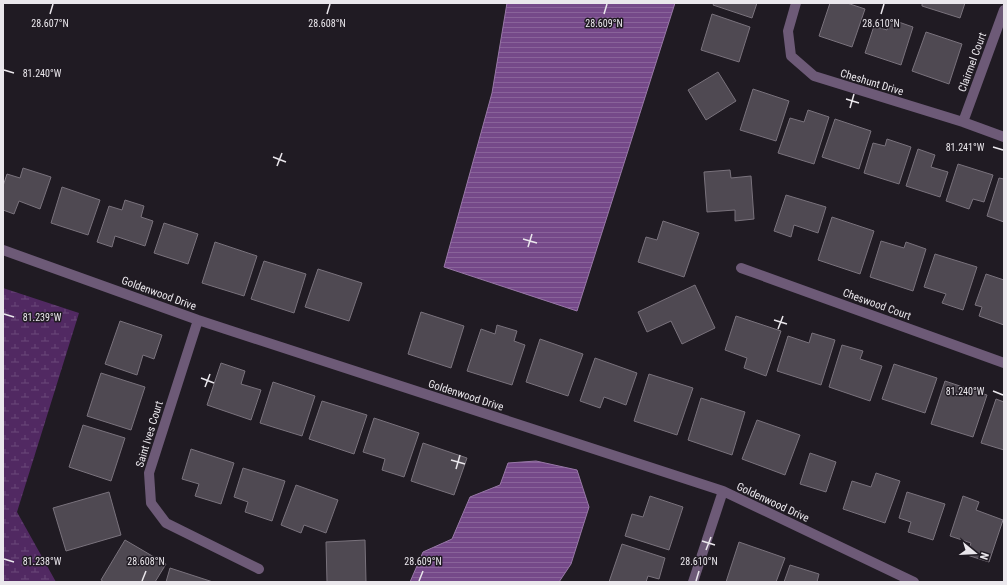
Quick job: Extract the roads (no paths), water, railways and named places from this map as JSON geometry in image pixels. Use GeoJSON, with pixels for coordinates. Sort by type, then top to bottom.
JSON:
{"type":"FeatureCollection","features":[{"type":"Feature","properties":{"kind":"street","name":"Cheshunt Drive"},"geometry":{"type":"LineString","coordinates":[[796,3],[788,31],[791,56],[814,76],[963,122],[1004,137]]}},
{"type":"Feature","properties":{"kind":"street","name":"Clairmel Court"},"geometry":{"type":"LineString","coordinates":[[963,122],[1004,10]]}},
{"type":"Feature","properties":{"kind":"street","name":"Goldenwood Drive"},"geometry":{"type":"LineString","coordinates":[[3,250],[198,320],[723,491],[914,582]]}},
{"type":"Feature","properties":{"kind":"street","name":"Cheswood Court"},"geometry":{"type":"LineString","coordinates":[[741,268],[1004,363]]}},
{"type":"Feature","properties":{"kind":"street","name":"Saint Ives Court"},"geometry":{"type":"LineString","coordinates":[[198,320],[149,473],[151,504],[166,523],[259,569]]}},
{"type":"Feature","properties":{"kind":"street"},"geometry":{"type":"LineString","coordinates":[[693,582],[723,491]]}}]}
